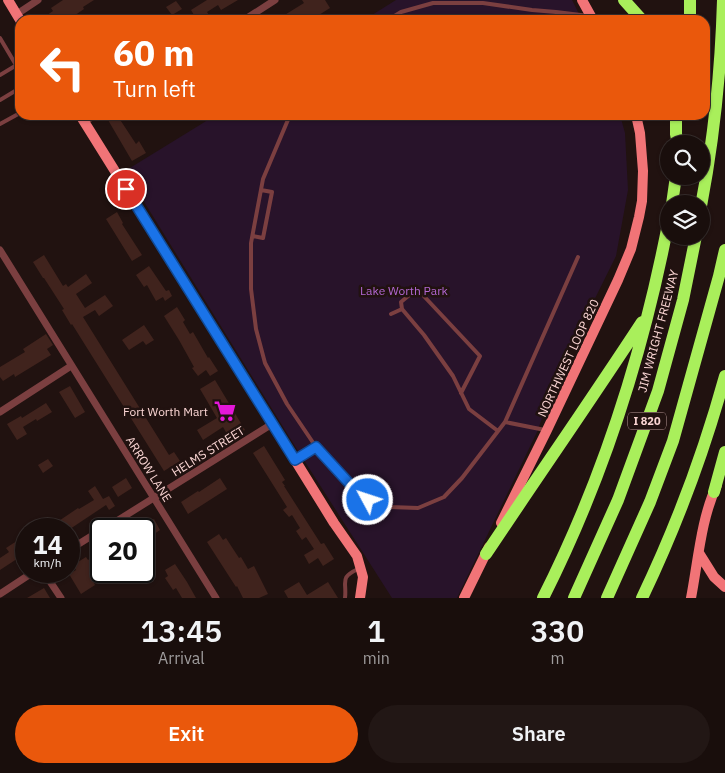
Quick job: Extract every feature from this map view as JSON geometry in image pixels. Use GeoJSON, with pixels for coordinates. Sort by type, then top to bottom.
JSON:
{"type":"FeatureCollection","features":[{"type":"Feature","properties":{"kind":"highway"},"geometry":{"type":"LineString","coordinates":[[624,0],[638,15]]}},
{"type":"Feature","properties":{"kind":"highway"},"geometry":{"type":"LineString","coordinates":[[690,0],[690,15]]}},
{"type":"Feature","properties":{"kind":"highway"},"geometry":{"type":"LineString","coordinates":[[703,195],[717,94],[723,0]]}},
{"type":"Feature","properties":{"kind":"highway"},"geometry":{"type":"LineString","coordinates":[[676,120],[676,135]]}},
{"type":"Feature","properties":{"kind":"highway"},"geometry":{"type":"LineString","coordinates":[[681,135],[683,120]]}},
{"type":"Feature","properties":{"kind":"highway"},"geometry":{"type":"LineString","coordinates":[[543,598],[591,490],[626,392],[648,312],[663,245]]}},
{"type":"Feature","properties":{"kind":"highway","name":"JIM WRIGHT FREEWAY"},"geometry":{"type":"LineString","coordinates":[[574,598],[618,500],[658,391],[683,300],[694,245]]}},
{"type":"Feature","properties":{"kind":"highway","name":"I 820"},"geometry":{"type":"LineString","coordinates":[[607,598],[650,502],[673,442],[725,250]]}},
{"type":"Feature","properties":{"kind":"highway"},"geometry":{"type":"LineString","coordinates":[[486,554],[567,432],[598,390],[648,312]]}},
{"type":"Feature","properties":{"kind":"highway"},"geometry":{"type":"LineString","coordinates":[[642,598],[680,511],[697,466],[725,376]]}},
{"type":"Feature","properties":{"kind":"highway"},"geometry":{"type":"LineString","coordinates":[[714,492],[725,452]]}},
{"type":"Feature","properties":{"kind":"main road"},"geometry":{"type":"LineString","coordinates":[[8,0],[17,15]]}},
{"type":"Feature","properties":{"kind":"main road"},"geometry":{"type":"LineString","coordinates":[[582,0],[590,15]]}},
{"type":"Feature","properties":{"kind":"main road"},"geometry":{"type":"LineString","coordinates":[[83,120],[334,523],[357,556],[363,577],[360,598]]}},
{"type":"Feature","properties":{"kind":"main road","name":"NORTHWEST LOOP 820"},"geometry":{"type":"LineString","coordinates":[[464,598],[547,430],[625,264],[636,233],[642,201],[643,171],[637,120]]}},
{"type":"Feature","properties":{"kind":"main road"},"geometry":{"type":"LineString","coordinates":[[691,598],[706,518],[714,492],[725,471]]}},
{"type":"Feature","properties":{"kind":"main road"},"geometry":{"type":"LineString","coordinates":[[699,553],[714,577],[725,587]]}},
{"type":"Feature","properties":{"kind":"street"},"geometry":{"type":"LineString","coordinates":[[20,15],[38,0]]}},
{"type":"Feature","properties":{"kind":"street"},"geometry":{"type":"LineString","coordinates":[[252,15],[275,0]]}},
{"type":"Feature","properties":{"kind":"street","name":"ARROW LANE"},"geometry":{"type":"LineString","coordinates":[[0,250],[216,598]]}},
{"type":"Feature","properties":{"kind":"street"},"geometry":{"type":"LineString","coordinates":[[0,412],[71,366]]}},
{"type":"Feature","properties":{"kind":"street","name":"HELMS STREET"},"geometry":{"type":"LineString","coordinates":[[122,518],[272,424]]}},
{"type":"Feature","properties":{"kind":"street"},"geometry":{"type":"LineString","coordinates":[[0,594],[17,583]]}},
{"type":"Feature","properties":{"kind":"street"},"geometry":{"type":"LineString","coordinates":[[51,583],[61,598]]}},
{"type":"Feature","properties":{"kind":"lane"},"geometry":{"type":"LineString","coordinates":[[396,15],[433,3],[483,3],[574,15]]}},
{"type":"Feature","properties":{"kind":"lane"},"geometry":{"type":"LineString","coordinates":[[0,38],[15,60]]}},
{"type":"Feature","properties":{"kind":"lane"},"geometry":{"type":"LineString","coordinates":[[0,67],[2,74],[15,66]]}},
{"type":"Feature","properties":{"kind":"lane"},"geometry":{"type":"LineString","coordinates":[[0,100],[15,91]]}},
{"type":"Feature","properties":{"kind":"lane"},"geometry":{"type":"LineString","coordinates":[[0,124],[15,116]]}},
{"type":"Feature","properties":{"kind":"lane"},"geometry":{"type":"LineString","coordinates":[[288,120],[263,180],[251,243],[251,288],[256,329],[265,363],[287,404],[316,447],[348,482],[368,500],[390,507],[418,508],[444,497],[462,478],[506,422],[578,256]]}},
{"type":"Feature","properties":{"kind":"lane"},"geometry":{"type":"LineString","coordinates":[[253,236],[263,238],[272,192],[261,190]]}},
{"type":"Feature","properties":{"kind":"lane"},"geometry":{"type":"LineString","coordinates":[[461,393],[480,356],[420,292],[413,292],[401,302],[402,309],[442,359],[453,376],[461,393],[469,410],[498,431]]}},
{"type":"Feature","properties":{"kind":"lane"},"geometry":{"type":"LineString","coordinates":[[391,314],[402,309]]}},
{"type":"Feature","properties":{"kind":"lane"},"geometry":{"type":"LineString","coordinates":[[506,422],[547,430]]}},
{"type":"Feature","properties":{"kind":"lane"},"geometry":{"type":"LineString","coordinates":[[295,460],[316,447]]}},
{"type":"Feature","properties":{"kind":"lane"},"geometry":{"type":"LineString","coordinates":[[345,598],[344,583],[346,577],[349,573],[360,568]]}},
{"type":"Feature","properties":{"kind":"green space"},"geometry":{"type":"Polygon","coordinates":[[[396,0],[572,0],[580,15],[372,15],[396,0]]]}},
{"type":"Feature","properties":{"kind":"green space","name":"Lake Worth Park"},"geometry":{"type":"Polygon","coordinates":[[[208,120],[621,120],[625,133],[628,190],[616,256],[561,367],[537,432],[457,598],[392,598],[293,443],[125,171],[208,120]]]}},
{"type":"Feature","properties":{"kind":"building"},"geometry":{"type":"Polygon","coordinates":[[[63,0],[94,0],[75,15],[47,15],[53,11],[51,8],[63,0]]]}},
{"type":"Feature","properties":{"kind":"building"},"geometry":{"type":"Polygon","coordinates":[[[207,0],[238,0],[221,10],[218,5],[207,12],[209,15],[194,15],[191,10],[207,0]]]}},
{"type":"Feature","properties":{"kind":"building"},"geometry":{"type":"Polygon","coordinates":[[[302,0],[325,0],[330,8],[319,15],[285,15],[304,3],[302,0]]]}},
{"type":"Feature","properties":{"kind":"building"},"geometry":{"type":"Polygon","coordinates":[[[176,1],[182,9],[172,15],[166,7],[176,1]]]}},
{"type":"Feature","properties":{"kind":"building"},"geometry":{"type":"Polygon","coordinates":[[[108,120],[120,120],[136,144],[139,141],[146,153],[132,161],[108,120]]]}},
{"type":"Feature","properties":{"kind":"building"},"geometry":{"type":"Polygon","coordinates":[[[117,212],[122,224],[142,255],[132,261],[106,219],[117,212]]]}},
{"type":"Feature","properties":{"kind":"building"},"geometry":{"type":"Polygon","coordinates":[[[44,255],[63,286],[66,284],[68,287],[86,274],[92,283],[76,294],[85,308],[105,295],[113,306],[99,316],[95,310],[83,317],[169,455],[174,452],[180,461],[164,471],[33,262],[44,255]]]}},
{"type":"Feature","properties":{"kind":"building"},"geometry":{"type":"Polygon","coordinates":[[[149,266],[166,291],[169,290],[172,296],[165,301],[163,297],[156,301],[147,285],[144,287],[136,275],[149,266]]]}},
{"type":"Feature","properties":{"kind":"building"},"geometry":{"type":"Polygon","coordinates":[[[177,307],[185,320],[183,322],[190,334],[193,332],[218,371],[210,376],[206,370],[198,376],[164,316],[177,307]]]}},
{"type":"Feature","properties":{"kind":"building"},"geometry":{"type":"Polygon","coordinates":[[[144,325],[154,340],[146,345],[143,341],[129,350],[122,340],[144,325]]]}},
{"type":"Feature","properties":{"kind":"building"},"geometry":{"type":"Polygon","coordinates":[[[46,334],[53,345],[47,349],[51,355],[15,377],[14,374],[3,381],[0,377],[0,367],[25,352],[23,349],[46,334]]]}},
{"type":"Feature","properties":{"kind":"building"},"geometry":{"type":"Polygon","coordinates":[[[215,380],[245,430],[230,439],[223,427],[203,440],[197,430],[217,418],[200,389],[215,380]]]}},
{"type":"Feature","properties":{"kind":"building"},"geometry":{"type":"Polygon","coordinates":[[[70,386],[85,412],[75,418],[59,392],[70,386]]]}},
{"type":"Feature","properties":{"kind":"building"},"geometry":{"type":"Polygon","coordinates":[[[46,403],[52,412],[23,427],[27,434],[17,440],[7,424],[21,416],[22,418],[46,403]]]}},
{"type":"Feature","properties":{"kind":"building"},"geometry":{"type":"Polygon","coordinates":[[[264,446],[285,480],[282,482],[284,486],[321,544],[324,543],[334,559],[323,566],[318,558],[309,564],[304,555],[314,549],[306,537],[302,540],[296,531],[300,528],[292,515],[289,517],[283,510],[287,507],[253,453],[264,446]]]}},
{"type":"Feature","properties":{"kind":"building"},"geometry":{"type":"Polygon","coordinates":[[[48,459],[53,466],[43,473],[38,465],[48,459]]]}},
{"type":"Feature","properties":{"kind":"building"},"geometry":{"type":"Polygon","coordinates":[[[126,478],[132,488],[118,497],[112,487],[126,478]]]}},
{"type":"Feature","properties":{"kind":"building"},"geometry":{"type":"Polygon","coordinates":[[[220,478],[227,489],[188,514],[181,502],[220,478]]]}},
{"type":"Feature","properties":{"kind":"building"},"geometry":{"type":"Polygon","coordinates":[[[95,486],[103,499],[109,496],[115,506],[109,510],[106,505],[80,522],[80,518],[63,518],[94,500],[88,491],[95,486]]]}},
{"type":"Feature","properties":{"kind":"building"},"geometry":{"type":"Polygon","coordinates":[[[155,521],[160,530],[155,533],[155,521]]]}},
{"type":"Feature","properties":{"kind":"building"},"geometry":{"type":"Polygon","coordinates":[[[219,534],[223,540],[226,538],[248,569],[254,566],[268,594],[259,598],[243,598],[207,542],[219,534]]]}},
{"type":"Feature","properties":{"kind":"building"},"geometry":{"type":"Polygon","coordinates":[[[15,542],[15,560],[0,570],[0,558],[9,552],[6,548],[15,542]]]}},
{"type":"Feature","properties":{"kind":"building"},"geometry":{"type":"Polygon","coordinates":[[[86,557],[88,560],[90,559],[90,583],[95,585],[81,594],[74,583],[80,583],[80,561],[86,557]]]}},
{"type":"Feature","properties":{"kind":"building"},"geometry":{"type":"Polygon","coordinates":[[[175,564],[196,598],[182,598],[176,588],[173,590],[165,578],[168,576],[165,570],[175,564]]]}},
{"type":"Feature","properties":{"kind":"building"},"geometry":{"type":"Polygon","coordinates":[[[299,582],[307,595],[328,582],[338,598],[288,598],[284,591],[299,582]]]}},
{"type":"Feature","properties":{"kind":"building"},"geometry":{"type":"Polygon","coordinates":[[[44,588],[50,598],[27,598],[44,588]]]}},
{"type":"Feature","properties":{"kind":"place","name":"Fort Worth Mart"},"geometry":{"type":"Point","coordinates":[225,411]}},
{"type":"Feature","properties":{"kind":"route"},"geometry":{"type":"LineString","coordinates":[[126,189],[295,460],[316,447],[348,482],[368,500]]}}]}
